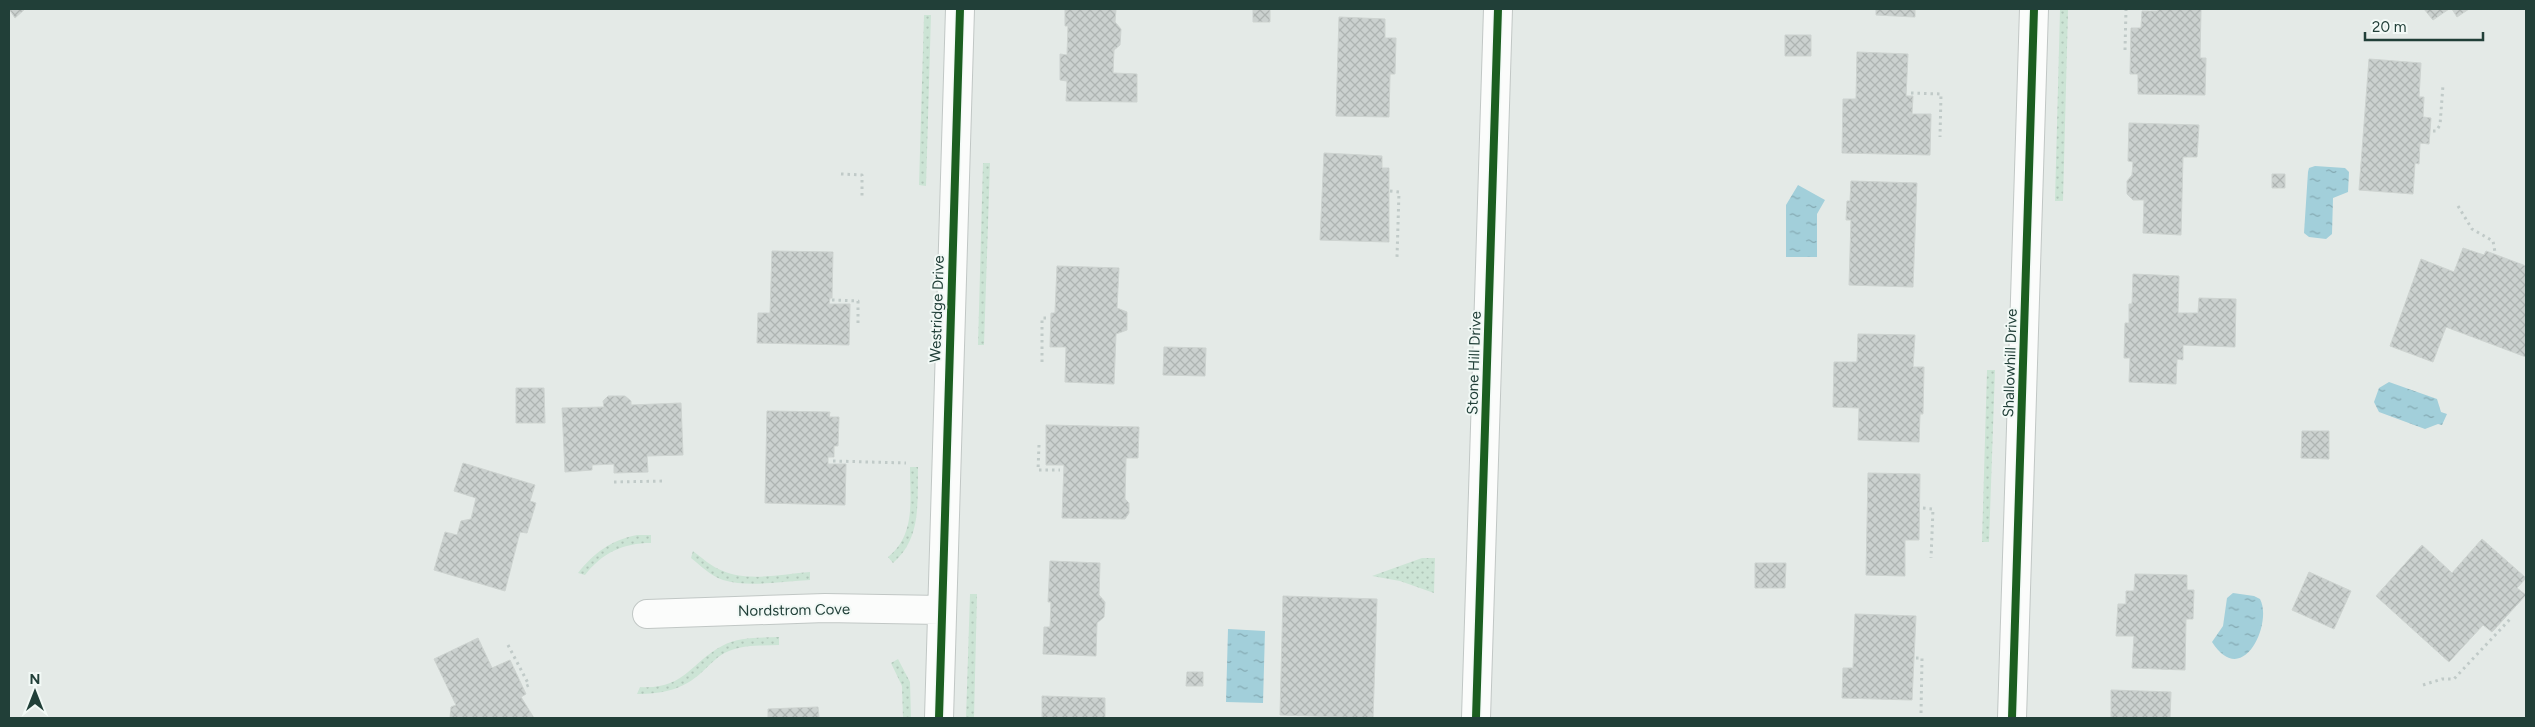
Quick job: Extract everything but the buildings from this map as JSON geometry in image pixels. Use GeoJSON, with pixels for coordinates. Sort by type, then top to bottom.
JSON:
{"type":"FeatureCollection","features":[{"type":"Feature","properties":{"kind":"street","name":"Westridge Drive"},"geometry":{"type":"LineString","coordinates":[[939,718],[960,9]]}},
{"type":"Feature","properties":{"kind":"street","name":"Stone Hill Drive"},"geometry":{"type":"LineString","coordinates":[[1476,718],[1498,9]]}},
{"type":"Feature","properties":{"kind":"street","name":"Shallowhill Drive"},"geometry":{"type":"LineString","coordinates":[[2012,718],[2034,9]]}},
{"type":"Feature","properties":{"kind":"street","name":"Nordstrom Cove"},"geometry":{"type":"LineString","coordinates":[[647,614],[825,608],[941,610]]}},
{"type":"Feature","properties":{"kind":"path"},"geometry":{"type":"LineString","coordinates":[[2125,50],[2126,9]]}},
{"type":"Feature","properties":{"kind":"path"},"geometry":{"type":"LineString","coordinates":[[2433,131],[2436,131],[2440,125],[2443,85]]}},
{"type":"Feature","properties":{"kind":"path"},"geometry":{"type":"LineString","coordinates":[[1911,93],[1941,94],[1940,137]]}},
{"type":"Feature","properties":{"kind":"path"},"geometry":{"type":"LineString","coordinates":[[841,174],[862,175],[862,199]]}},
{"type":"Feature","properties":{"kind":"path"},"geometry":{"type":"LineString","coordinates":[[1390,191],[1399,192],[1397,257]]}},
{"type":"Feature","properties":{"kind":"path"},"geometry":{"type":"LineString","coordinates":[[2458,206],[2472,230],[2493,241],[2495,252]]}},
{"type":"Feature","properties":{"kind":"path"},"geometry":{"type":"LineString","coordinates":[[832,300],[858,301],[858,326]]}},
{"type":"Feature","properties":{"kind":"path"},"geometry":{"type":"LineString","coordinates":[[1042,362],[1042,318],[1046,318]]}},
{"type":"Feature","properties":{"kind":"path"},"geometry":{"type":"LineString","coordinates":[[1039,445],[1038,470],[1060,470]]}},
{"type":"Feature","properties":{"kind":"path"},"geometry":{"type":"LineString","coordinates":[[833,461],[906,463]]}},
{"type":"Feature","properties":{"kind":"path"},"geometry":{"type":"LineString","coordinates":[[614,482],[666,481]]}},
{"type":"Feature","properties":{"kind":"path"},"geometry":{"type":"LineString","coordinates":[[1923,508],[1933,509],[1931,558]]}},
{"type":"Feature","properties":{"kind":"path"},"geometry":{"type":"LineString","coordinates":[[2423,685],[2454,679],[2512,617]]}},
{"type":"Feature","properties":{"kind":"path"},"geometry":{"type":"LineString","coordinates":[[508,645],[529,684],[524,687]]}},
{"type":"Feature","properties":{"kind":"path"},"geometry":{"type":"LineString","coordinates":[[1916,658],[1922,658],[1921,714]]}},
{"type":"Feature","properties":{"kind":"green space"},"geometry":{"type":"Polygon","coordinates":[[[2060,10],[2068,10],[2063,201],[2055,201],[2060,10]]]}},
{"type":"Feature","properties":{"kind":"green space"},"geometry":{"type":"Polygon","coordinates":[[[924,15],[931,15],[926,186],[919,185],[924,15]]]}},
{"type":"Feature","properties":{"kind":"green space"},"geometry":{"type":"Polygon","coordinates":[[[983,163],[990,163],[984,345],[978,345],[983,163]]]}},
{"type":"Feature","properties":{"kind":"green space"},"geometry":{"type":"Polygon","coordinates":[[[1987,370],[1995,370],[1989,542],[1982,542],[1987,370]]]}},
{"type":"Feature","properties":{"kind":"green space"},"geometry":{"type":"Polygon","coordinates":[[[910,467],[918,467],[916,519],[909,542],[893,563],[888,557],[903,538],[909,516],[910,467]]]}},
{"type":"Feature","properties":{"kind":"green space"},"geometry":{"type":"Polygon","coordinates":[[[637,535],[651,535],[651,543],[622,547],[606,555],[585,575],[578,573],[590,559],[604,548],[619,540],[637,535]]]}},
{"type":"Feature","properties":{"kind":"green space"},"geometry":{"type":"Polygon","coordinates":[[[693,551],[715,567],[733,574],[755,577],[810,572],[810,580],[744,584],[723,580],[710,573],[691,558],[693,551]]]}},
{"type":"Feature","properties":{"kind":"green space"},"geometry":{"type":"Polygon","coordinates":[[[1422,558],[1435,558],[1434,593],[1400,581],[1372,576],[1422,558]]]}},
{"type":"Feature","properties":{"kind":"green space"},"geometry":{"type":"Polygon","coordinates":[[[970,594],[977,594],[974,718],[966,718],[970,594]]]}},
{"type":"Feature","properties":{"kind":"green space"},"geometry":{"type":"Polygon","coordinates":[[[779,637],[779,645],[748,646],[725,653],[695,678],[680,687],[664,692],[637,694],[640,687],[655,687],[677,680],[711,653],[729,643],[750,638],[779,637]]]}},
{"type":"Feature","properties":{"kind":"green space"},"geometry":{"type":"Polygon","coordinates":[[[898,659],[910,682],[911,718],[903,718],[902,686],[891,663],[898,659]]]}},
{"type":"Feature","properties":{"kind":"water"},"geometry":{"type":"Polygon","coordinates":[[[2315,166],[2345,168],[2349,172],[2348,192],[2333,198],[2332,234],[2326,239],[2309,237],[2304,233],[2308,172],[2309,168],[2315,166]]]}},
{"type":"Feature","properties":{"kind":"water"},"geometry":{"type":"Polygon","coordinates":[[[1798,185],[1825,200],[1817,214],[1817,257],[1786,257],[1786,205],[1798,185]]]}},
{"type":"Feature","properties":{"kind":"water"},"geometry":{"type":"Polygon","coordinates":[[[2389,382],[2437,399],[2441,412],[2447,414],[2442,425],[2438,424],[2425,429],[2379,412],[2374,402],[2379,388],[2389,382]]]}},
{"type":"Feature","properties":{"kind":"water"},"geometry":{"type":"Polygon","coordinates":[[[2233,593],[2254,596],[2260,599],[2263,610],[2259,636],[2253,648],[2244,656],[2234,659],[2223,655],[2212,642],[2223,626],[2227,598],[2233,593]]]}},
{"type":"Feature","properties":{"kind":"water"},"geometry":{"type":"Polygon","coordinates":[[[1228,629],[1265,631],[1263,703],[1226,702],[1228,629]]]}},
{"type":"Feature","properties":{"kind":"cycle path"},"geometry":{"type":"LineString","coordinates":[[939,718],[960,9]]}},
{"type":"Feature","properties":{"kind":"cycle path"},"geometry":{"type":"LineString","coordinates":[[1476,718],[1498,9]]}},
{"type":"Feature","properties":{"kind":"cycle path"},"geometry":{"type":"LineString","coordinates":[[2012,718],[2034,9]]}}]}
